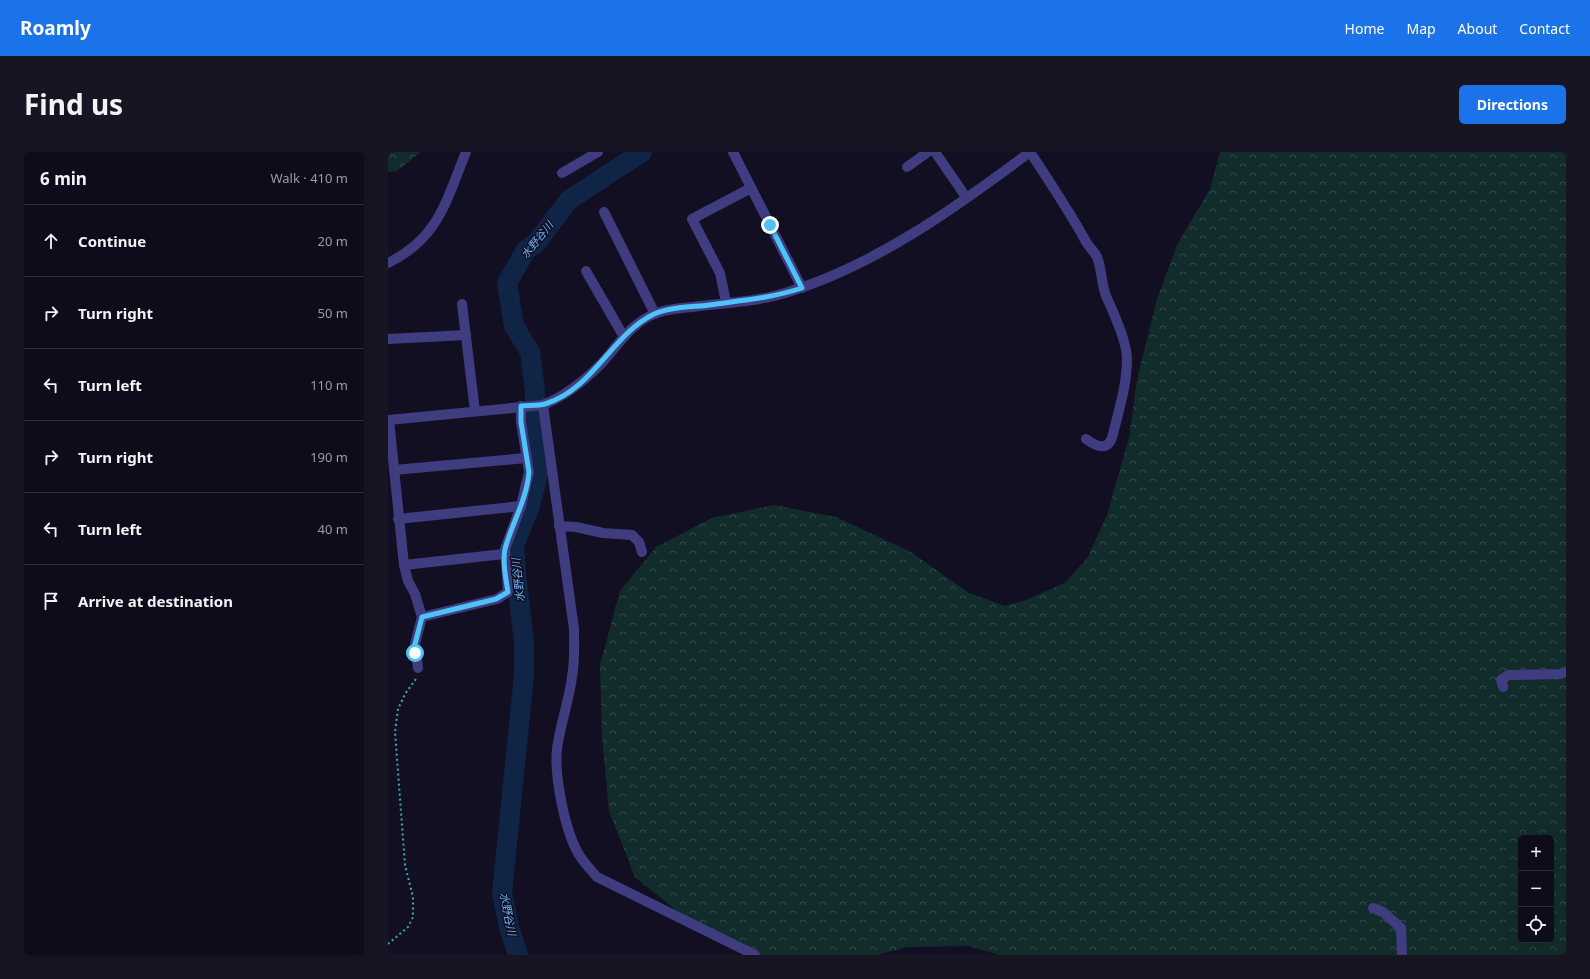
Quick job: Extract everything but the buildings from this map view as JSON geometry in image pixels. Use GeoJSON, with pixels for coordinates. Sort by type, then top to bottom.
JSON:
{"type":"FeatureCollection","features":[{"type":"Feature","properties":{"kind":"street"},"geometry":{"type":"LineString","coordinates":[[388,263],[418,245],[431,230],[443,208],[466,152]]}},
{"type":"Feature","properties":{"kind":"street"},"geometry":{"type":"LineString","coordinates":[[562,173],[598,152]]}},
{"type":"Feature","properties":{"kind":"street"},"geometry":{"type":"LineString","coordinates":[[733,152],[802,288]]}},
{"type":"Feature","properties":{"kind":"street"},"geometry":{"type":"LineString","coordinates":[[907,167],[928,152]]}},
{"type":"Feature","properties":{"kind":"street"},"geometry":{"type":"LineString","coordinates":[[935,152],[966,197]]}},
{"type":"Feature","properties":{"kind":"street"},"geometry":{"type":"LineString","coordinates":[[418,668],[415,644],[422,617],[415,594],[408,581],[404,565],[388,420],[540,405],[556,399],[584,380],[638,323],[655,314],[671,309],[763,298],[802,288],[894,247],[1026,153],[1065,204],[1087,244],[1097,256],[1106,293],[1116,318],[1127,358],[1122,395],[1112,437],[1106,446],[1101,447],[1096,446],[1086,439]]}},
{"type":"Feature","properties":{"kind":"street"},"geometry":{"type":"LineString","coordinates":[[726,302],[720,273],[692,219],[751,188]]}},
{"type":"Feature","properties":{"kind":"street"},"geometry":{"type":"LineString","coordinates":[[604,212],[655,314]]}},
{"type":"Feature","properties":{"kind":"street"},"geometry":{"type":"LineString","coordinates":[[586,271],[624,337]]}},
{"type":"Feature","properties":{"kind":"street"},"geometry":{"type":"LineString","coordinates":[[462,304],[475,411]]}},
{"type":"Feature","properties":{"kind":"street"},"geometry":{"type":"LineString","coordinates":[[388,339],[466,335]]}},
{"type":"Feature","properties":{"kind":"street"},"geometry":{"type":"LineString","coordinates":[[540,405],[574,628],[575,656],[572,678],[557,749],[557,766],[562,799],[572,840],[587,867],[598,877],[755,955]]}},
{"type":"Feature","properties":{"kind":"street"},"geometry":{"type":"LineString","coordinates":[[422,617],[496,599],[508,592],[504,554],[529,479],[526,458],[524,406]]}},
{"type":"Feature","properties":{"kind":"street"},"geometry":{"type":"LineString","coordinates":[[394,470],[526,458]]}},
{"type":"Feature","properties":{"kind":"street"},"geometry":{"type":"LineString","coordinates":[[398,519],[521,506]]}},
{"type":"Feature","properties":{"kind":"street"},"geometry":{"type":"LineString","coordinates":[[559,526],[576,527],[604,533],[632,535],[640,542],[642,552]]}},
{"type":"Feature","properties":{"kind":"street"},"geometry":{"type":"LineString","coordinates":[[404,565],[504,554]]}},
{"type":"Feature","properties":{"kind":"street"},"geometry":{"type":"LineString","coordinates":[[1503,686],[1501,680],[1508,675],[1560,674],[1566,672]]}},
{"type":"Feature","properties":{"kind":"street"},"geometry":{"type":"LineString","coordinates":[[1373,908],[1383,912],[1401,928],[1402,955]]}},
{"type":"Feature","properties":{"kind":"path"},"geometry":{"type":"LineString","coordinates":[[388,944],[408,927],[414,917],[413,897],[405,865],[395,732],[398,709],[405,694],[418,677],[418,668]]}},
{"type":"Feature","properties":{"kind":"green space"},"geometry":{"type":"Polygon","coordinates":[[[388,152],[421,152],[397,171],[388,172],[388,152]]]}},
{"type":"Feature","properties":{"kind":"green space"},"geometry":{"type":"Polygon","coordinates":[[[1220,152],[1566,152],[1566,955],[1000,955],[968,946],[907,947],[878,955],[744,955],[687,919],[635,877],[609,811],[602,737],[600,665],[620,591],[656,547],[712,518],[774,505],[836,517],[911,552],[969,593],[1005,606],[1026,600],[1065,583],[1088,557],[1107,515],[1129,438],[1137,380],[1157,299],[1178,243],[1210,189],[1220,152]]]}},
{"type":"Feature","properties":{"kind":"waterway","name":"水野谷川"},"geometry":{"type":"LineString","coordinates":[[518,955],[509,927],[502,893],[524,675],[524,642],[514,545],[530,506],[539,470],[534,423],[535,391],[530,352],[514,326],[507,283],[526,250],[536,243],[569,200],[642,152]]}},
{"type":"Feature","properties":{"kind":"route"},"geometry":{"type":"LineString","coordinates":[[415,653],[415,644],[422,617],[496,599],[508,592],[504,554],[529,479],[521,422],[521,406],[543,405],[569,392],[584,380],[638,323],[655,314],[671,309],[763,298],[784,294],[802,288],[770,225]]}}]}
